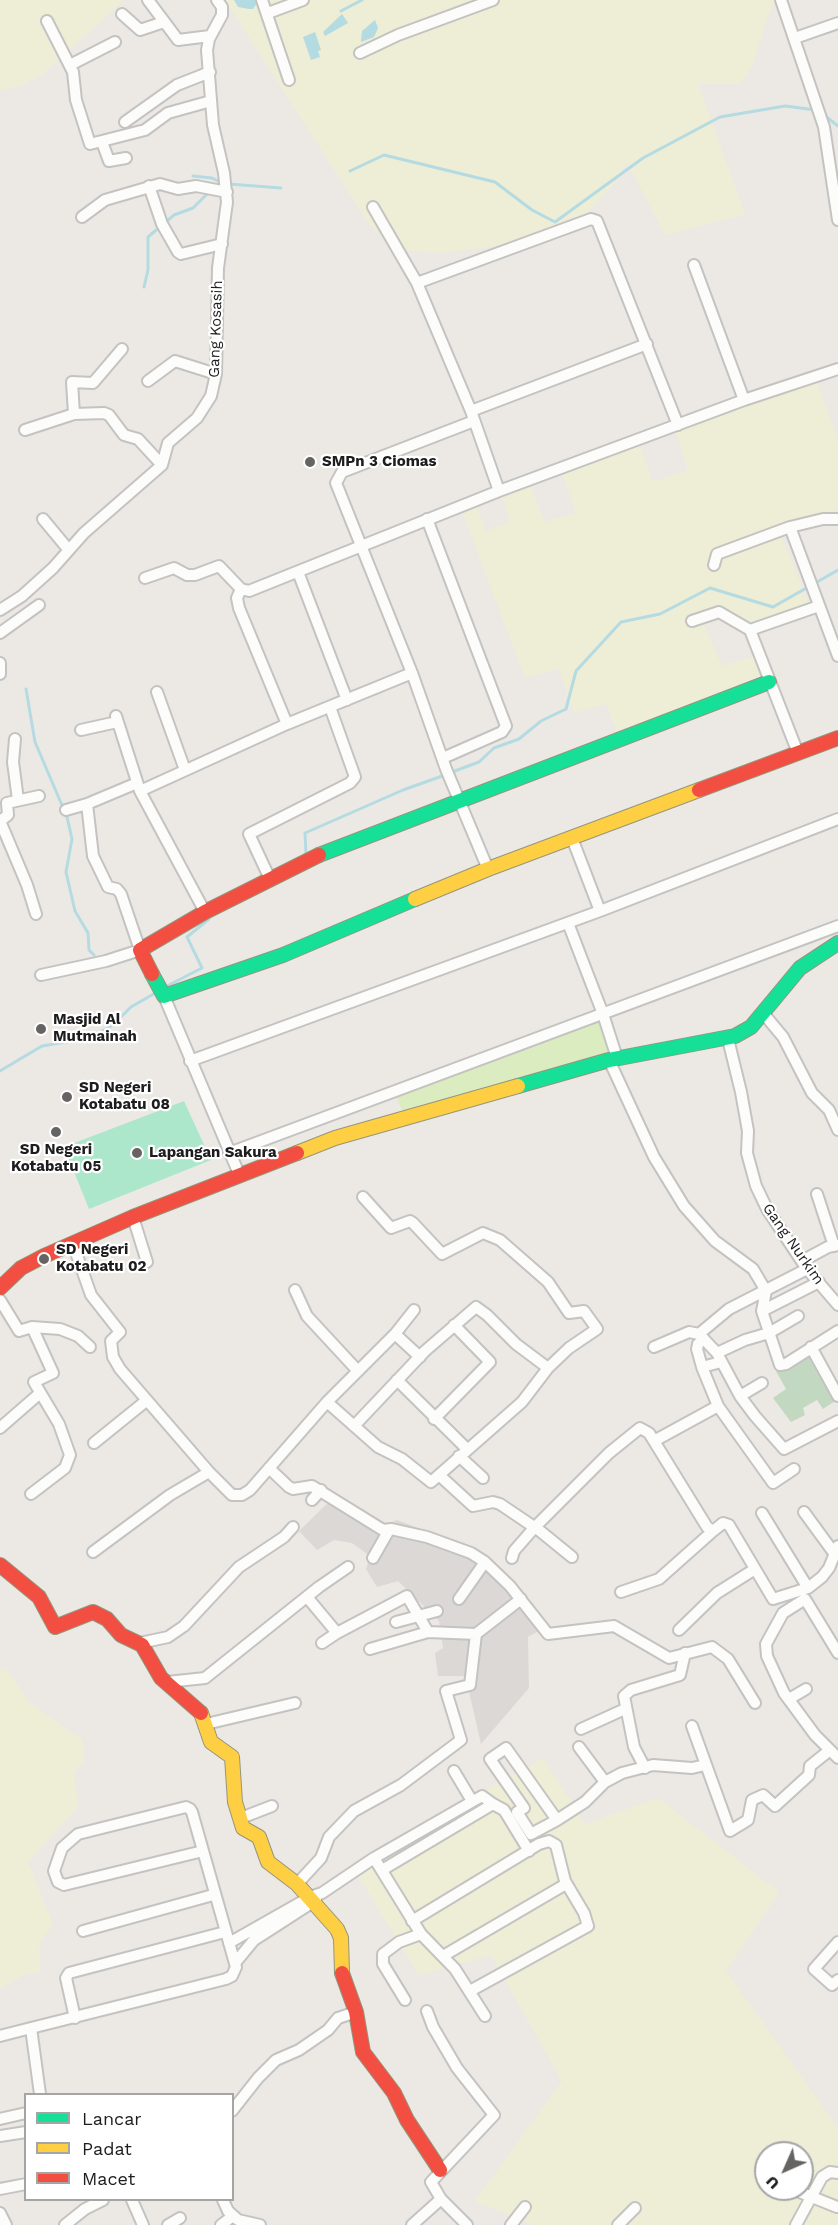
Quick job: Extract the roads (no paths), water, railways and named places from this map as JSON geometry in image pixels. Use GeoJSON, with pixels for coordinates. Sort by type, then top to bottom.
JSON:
{"type":"FeatureCollection","features":[{"type":"Feature","properties":{"kind":"street"},"geometry":{"type":"LineString","coordinates":[[148,0],[178,40],[210,36]]}},
{"type":"Feature","properties":{"kind":"street","name":"Gang Kosasih"},"geometry":{"type":"LineString","coordinates":[[0,610],[22,596],[53,568],[68,549],[162,465],[168,443],[192,423],[211,396],[216,374],[217,275],[222,244],[225,191],[215,141],[207,50],[210,36],[222,15],[222,7],[217,0]]}},
{"type":"Feature","properties":{"kind":"street"},"geometry":{"type":"LineString","coordinates":[[262,0],[289,80]]}},
{"type":"Feature","properties":{"kind":"street"},"geometry":{"type":"LineString","coordinates":[[268,13],[303,0]]}},
{"type":"Feature","properties":{"kind":"street"},"geometry":{"type":"LineString","coordinates":[[360,53],[398,35],[493,0]]}},
{"type":"Feature","properties":{"kind":"street"},"geometry":{"type":"LineString","coordinates":[[781,0],[824,127],[838,220]]}},
{"type":"Feature","properties":{"kind":"street"},"geometry":{"type":"LineString","coordinates":[[122,14],[140,30],[164,22]]}},
{"type":"Feature","properties":{"kind":"street"},"geometry":{"type":"LineString","coordinates":[[47,21],[70,65],[76,100],[90,144],[145,130],[179,109],[211,101]]}},
{"type":"Feature","properties":{"kind":"street"},"geometry":{"type":"LineString","coordinates":[[795,38],[838,23]]}},
{"type":"Feature","properties":{"kind":"street"},"geometry":{"type":"LineString","coordinates":[[70,65],[115,42]]}},
{"type":"Feature","properties":{"kind":"street"},"geometry":{"type":"LineString","coordinates":[[125,122],[177,85],[210,72]]}},
{"type":"Feature","properties":{"kind":"street"},"geometry":{"type":"LineString","coordinates":[[102,142],[110,161],[126,158]]}},
{"type":"Feature","properties":{"kind":"street"},"geometry":{"type":"LineString","coordinates":[[82,217],[105,200],[160,184],[178,189],[196,186],[225,191]]}},
{"type":"Feature","properties":{"kind":"street"},"geometry":{"type":"LineString","coordinates":[[149,186],[162,224],[170,241],[181,254],[222,244]]}},
{"type":"Feature","properties":{"kind":"street"},"geometry":{"type":"LineString","coordinates":[[373,207],[417,283],[473,416],[499,491]]}},
{"type":"Feature","properties":{"kind":"street"},"geometry":{"type":"LineString","coordinates":[[417,283],[593,219],[601,226],[678,425]]}},
{"type":"Feature","properties":{"kind":"street"},"geometry":{"type":"LineString","coordinates":[[694,265],[744,400]]}},
{"type":"Feature","properties":{"kind":"street"},"geometry":{"type":"LineString","coordinates":[[488,870],[337,489],[336,479],[340,474],[473,416],[647,344]]}},
{"type":"Feature","properties":{"kind":"street"},"geometry":{"type":"LineString","coordinates":[[74,414],[72,382],[93,383],[122,349]]}},
{"type":"Feature","properties":{"kind":"street"},"geometry":{"type":"LineString","coordinates":[[148,381],[175,361],[216,374]]}},
{"type":"Feature","properties":{"kind":"street"},"geometry":{"type":"LineString","coordinates":[[145,578],[174,567],[187,575],[195,575],[219,566],[241,589],[249,591],[499,491],[744,400],[838,369]]}},
{"type":"Feature","properties":{"kind":"street"},"geometry":{"type":"LineString","coordinates":[[25,430],[74,414],[104,413],[109,415],[124,435],[138,439],[162,465]]}},
{"type":"Feature","properties":{"kind":"street"},"geometry":{"type":"LineString","coordinates":[[43,519],[68,549]]}},
{"type":"Feature","properties":{"kind":"street"},"geometry":{"type":"LineString","coordinates":[[427,519],[506,726],[502,732],[445,763]]}},
{"type":"Feature","properties":{"kind":"street"},"geometry":{"type":"LineString","coordinates":[[714,565],[717,554],[790,527],[823,519],[838,519]]}},
{"type":"Feature","properties":{"kind":"street"},"geometry":{"type":"LineString","coordinates":[[790,527],[838,656]]}},
{"type":"Feature","properties":{"kind":"street"},"geometry":{"type":"LineString","coordinates":[[298,572],[347,700]]}},
{"type":"Feature","properties":{"kind":"street"},"geometry":{"type":"LineString","coordinates":[[241,589],[237,598],[238,608],[287,724]]}},
{"type":"Feature","properties":{"kind":"street"},"geometry":{"type":"LineString","coordinates":[[0,633],[39,605]]}},
{"type":"Feature","properties":{"kind":"street"},"geometry":{"type":"LineString","coordinates":[[750,630],[819,606]]}},
{"type":"Feature","properties":{"kind":"street"},"geometry":{"type":"LineString","coordinates":[[692,621],[719,612],[750,630],[798,753]]}},
{"type":"Feature","properties":{"kind":"street"},"geometry":{"type":"LineString","coordinates":[[0,663],[0,674]]}},
{"type":"Feature","properties":{"kind":"street"},"geometry":{"type":"LineString","coordinates":[[66,810],[185,771],[287,724],[412,674]]}},
{"type":"Feature","properties":{"kind":"street"},"geometry":{"type":"LineString","coordinates":[[41,975],[106,961],[140,950],[205,912],[306,860],[459,799],[769,682]]}},
{"type":"Feature","properties":{"kind":"street"},"geometry":{"type":"LineString","coordinates":[[157,692],[185,771]]}},
{"type":"Feature","properties":{"kind":"street"},"geometry":{"type":"LineString","coordinates":[[270,879],[249,834],[350,783],[355,777],[330,707]]}},
{"type":"Feature","properties":{"kind":"street"},"geometry":{"type":"LineString","coordinates":[[81,730],[117,719],[139,787],[205,912]]}},
{"type":"Feature","properties":{"kind":"street"},"geometry":{"type":"LineString","coordinates":[[161,991],[283,955],[488,870],[838,738]]}},
{"type":"Feature","properties":{"kind":"street"},"geometry":{"type":"LineString","coordinates":[[15,739],[13,762],[18,800]]}},
{"type":"Feature","properties":{"kind":"street"},"geometry":{"type":"LineString","coordinates":[[36,914],[27,885],[0,821],[8,815],[7,803],[39,796]]}},
{"type":"Feature","properties":{"kind":"street"},"geometry":{"type":"LineString","coordinates":[[87,804],[93,856],[108,887],[117,889],[121,894],[140,950],[161,991],[239,1174]]}},
{"type":"Feature","properties":{"kind":"street"},"geometry":{"type":"LineString","coordinates":[[190,1061],[568,923],[838,819]]}},
{"type":"Feature","properties":{"kind":"street"},"geometry":{"type":"LineString","coordinates":[[572,838],[600,911]]}},
{"type":"Feature","properties":{"kind":"street"},"geometry":{"type":"LineString","coordinates":[[568,923],[603,1014],[613,1059],[654,1157],[684,1206],[720,1246],[753,1269],[766,1291],[762,1311],[780,1365],[786,1364],[838,1331]]}},
{"type":"Feature","properties":{"kind":"street"},"geometry":{"type":"LineString","coordinates":[[229,1153],[838,926]]}},
{"type":"Feature","properties":{"kind":"street"},"geometry":{"type":"LineString","coordinates":[[0,1288],[21,1268],[133,1217],[346,1134],[613,1059],[728,1038],[746,1030],[800,968],[838,943]]}},
{"type":"Feature","properties":{"kind":"street"},"geometry":{"type":"LineString","coordinates":[[763,1013],[783,1037],[813,1093],[830,1110],[838,1130]]}},
{"type":"Feature","properties":{"kind":"street","name":"Gang Nurkim"},"geometry":{"type":"LineString","coordinates":[[728,1038],[741,1092],[748,1131],[747,1153],[756,1186],[804,1265],[838,1305]]}},
{"type":"Feature","properties":{"kind":"street"},"geometry":{"type":"LineString","coordinates":[[794,1469],[773,1483],[718,1406],[697,1349],[702,1337],[729,1309],[766,1291],[836,1245],[817,1194]]}},
{"type":"Feature","properties":{"kind":"street"},"geometry":{"type":"LineString","coordinates":[[327,1402],[388,1454],[402,1459],[429,1482],[522,1402],[548,1368],[575,1343],[596,1330],[586,1313],[581,1311],[569,1313],[540,1274],[511,1248],[489,1234],[477,1236],[449,1253],[442,1254],[413,1222],[391,1228],[363,1197]]}},
{"type":"Feature","properties":{"kind":"street"},"geometry":{"type":"LineString","coordinates":[[133,1217],[147,1262]]}},
{"type":"Feature","properties":{"kind":"street"},"geometry":{"type":"LineString","coordinates":[[73,1244],[91,1294],[120,1332],[111,1341],[113,1357],[130,1383],[232,1495],[242,1495],[250,1490],[327,1402],[395,1334],[414,1310]]}},
{"type":"Feature","properties":{"kind":"street"},"geometry":{"type":"LineString","coordinates":[[762,1311],[819,1282]]}},
{"type":"Feature","properties":{"kind":"street"},"geometry":{"type":"LineString","coordinates":[[295,1290],[307,1316],[357,1370]]}},
{"type":"Feature","properties":{"kind":"street"},"geometry":{"type":"LineString","coordinates":[[0,1300],[19,1331],[32,1327],[60,1329],[78,1336],[90,1347]]}},
{"type":"Feature","properties":{"kind":"street"},"geometry":{"type":"LineString","coordinates":[[354,1426],[420,1357],[472,1309],[480,1308],[516,1344],[548,1368]]}},
{"type":"Feature","properties":{"kind":"street"},"geometry":{"type":"LineString","coordinates":[[702,1367],[746,1340],[769,1333],[798,1316]]}},
{"type":"Feature","properties":{"kind":"street"},"geometry":{"type":"LineString","coordinates":[[434,1419],[490,1362],[454,1325]]}},
{"type":"Feature","properties":{"kind":"street"},"geometry":{"type":"LineString","coordinates":[[31,1494],[65,1468],[70,1455],[59,1424],[39,1394],[34,1382],[53,1373],[32,1327]]}},
{"type":"Feature","properties":{"kind":"street"},"geometry":{"type":"LineString","coordinates":[[654,1347],[689,1332],[702,1337],[719,1357],[740,1396],[784,1449],[838,1419]]}},
{"type":"Feature","properties":{"kind":"street"},"geometry":{"type":"LineString","coordinates":[[395,1334],[420,1357]]}},
{"type":"Feature","properties":{"kind":"street"},"geometry":{"type":"LineString","coordinates":[[810,1347],[838,1396]]}},
{"type":"Feature","properties":{"kind":"street"},"geometry":{"type":"LineString","coordinates":[[397,1380],[434,1419],[483,1478]]}},
{"type":"Feature","properties":{"kind":"street"},"geometry":{"type":"LineString","coordinates":[[740,1396],[762,1383]]}},
{"type":"Feature","properties":{"kind":"street"},"geometry":{"type":"LineString","coordinates":[[0,1428],[39,1394]]}},
{"type":"Feature","properties":{"kind":"street"},"geometry":{"type":"LineString","coordinates":[[94,1443],[146,1401]]}},
{"type":"Feature","properties":{"kind":"street"},"geometry":{"type":"LineString","coordinates":[[654,1441],[718,1406]]}},
{"type":"Feature","properties":{"kind":"street"},"geometry":{"type":"LineString","coordinates":[[512,1558],[514,1551],[534,1528],[609,1453],[636,1430],[644,1428],[707,1527],[713,1532]]}},
{"type":"Feature","properties":{"kind":"street"},"geometry":{"type":"LineString","coordinates":[[269,1468],[294,1489],[312,1486],[321,1490],[365,1521],[383,1530],[456,1546],[485,1562],[521,1599],[548,1634],[604,1625],[614,1626],[635,1636],[661,1656],[674,1658],[712,1647],[720,1651],[741,1678],[756,1703]]}},
{"type":"Feature","properties":{"kind":"street"},"geometry":{"type":"LineString","coordinates":[[93,1552],[170,1496],[209,1472]]}},
{"type":"Feature","properties":{"kind":"street"},"geometry":{"type":"LineString","coordinates":[[439,1475],[473,1506],[493,1502],[500,1504],[572,1557]]}},
{"type":"Feature","properties":{"kind":"street"},"geometry":{"type":"LineString","coordinates":[[312,1500],[321,1490]]}},
{"type":"Feature","properties":{"kind":"street"},"geometry":{"type":"LineString","coordinates":[[773,1599],[808,1588],[829,1568],[836,1550],[804,1512]]}},
{"type":"Feature","properties":{"kind":"street"},"geometry":{"type":"LineString","coordinates":[[762,1513],[808,1588]]}},
{"type":"Feature","properties":{"kind":"street"},"geometry":{"type":"LineString","coordinates":[[621,1592],[659,1579],[723,1523],[729,1525],[783,1613]]}},
{"type":"Feature","properties":{"kind":"street"},"geometry":{"type":"LineString","coordinates":[[0,1565],[39,1598],[56,1627],[93,1612],[107,1619],[121,1635],[140,1643],[168,1637],[184,1626],[239,1567],[284,1537],[293,1527]]}},
{"type":"Feature","properties":{"kind":"street"},"geometry":{"type":"LineString","coordinates":[[373,1558],[389,1530]]}},
{"type":"Feature","properties":{"kind":"street"},"geometry":{"type":"LineString","coordinates":[[459,1599],[485,1562]]}},
{"type":"Feature","properties":{"kind":"street"},"geometry":{"type":"LineString","coordinates":[[166,1682],[205,1678],[348,1567]]}},
{"type":"Feature","properties":{"kind":"street"},"geometry":{"type":"LineString","coordinates":[[679,1630],[717,1593],[755,1569]]}},
{"type":"Feature","properties":{"kind":"street"},"geometry":{"type":"LineString","coordinates":[[322,1643],[407,1596],[420,1614],[428,1632]]}},
{"type":"Feature","properties":{"kind":"street"},"geometry":{"type":"LineString","coordinates":[[307,1597],[337,1633]]}},
{"type":"Feature","properties":{"kind":"street"},"geometry":{"type":"LineString","coordinates":[[370,1649],[428,1632],[476,1634],[521,1599]]}},
{"type":"Feature","properties":{"kind":"street"},"geometry":{"type":"LineString","coordinates":[[692,1726],[730,1831],[748,1820],[752,1800],[763,1796],[775,1806],[809,1775],[810,1766],[834,1754],[789,1699],[767,1656],[770,1634],[783,1613],[800,1601],[808,1601],[826,1636],[838,1653]]}},
{"type":"Feature","properties":{"kind":"street"},"geometry":{"type":"LineString","coordinates":[[396,1622],[436,1611]]}},
{"type":"Feature","properties":{"kind":"street"},"geometry":{"type":"LineString","coordinates":[[297,1884],[321,1858],[329,1837],[354,1811],[401,1785],[461,1740],[446,1691],[471,1686],[476,1634]]}},
{"type":"Feature","properties":{"kind":"street"},"geometry":{"type":"LineString","coordinates":[[140,1643],[160,1678],[201,1712],[213,1744],[232,1757],[235,1802],[243,1828],[262,1841],[268,1862],[315,1898],[339,1934],[342,1979],[356,2012],[363,2052],[394,2093],[407,2120],[440,2170]]}},
{"type":"Feature","properties":{"kind":"street"},"geometry":{"type":"LineString","coordinates":[[645,1768],[634,1747],[625,1709],[627,1692],[680,1675],[685,1653]]}},
{"type":"Feature","properties":{"kind":"street"},"geometry":{"type":"LineString","coordinates":[[789,1699],[806,1689]]}},
{"type":"Feature","properties":{"kind":"street"},"geometry":{"type":"LineString","coordinates":[[206,1724],[296,1703]]}},
{"type":"Feature","properties":{"kind":"street"},"geometry":{"type":"LineString","coordinates":[[581,1729],[625,1709]]}},
{"type":"Feature","properties":{"kind":"street"},"geometry":{"type":"LineString","coordinates":[[579,1747],[605,1782]]}},
{"type":"Feature","properties":{"kind":"street"},"geometry":{"type":"LineString","coordinates":[[557,1820],[506,1748],[490,1760],[524,1808],[517,1812],[531,1834],[557,1820],[585,1802],[605,1782],[622,1773],[653,1765],[692,1768],[705,1765]]}},
{"type":"Feature","properties":{"kind":"street"},"geometry":{"type":"LineString","coordinates":[[454,1771],[472,1802]]}},
{"type":"Feature","properties":{"kind":"street"},"geometry":{"type":"LineString","coordinates":[[235,1963],[254,1940],[374,1858],[485,1796],[504,1810],[529,1851]]}},
{"type":"Feature","properties":{"kind":"street"},"geometry":{"type":"LineString","coordinates":[[382,1870],[493,1804]]}},
{"type":"Feature","properties":{"kind":"street"},"geometry":{"type":"LineString","coordinates":[[241,1818],[272,1806]]}},
{"type":"Feature","properties":{"kind":"street"},"geometry":{"type":"LineString","coordinates":[[0,2036],[226,1979],[235,1972],[235,1963],[213,1895],[203,1851],[192,1812],[186,1807],[78,1834],[62,1848],[55,1864],[54,1875],[60,1884],[67,1885],[203,1851]]}},
{"type":"Feature","properties":{"kind":"street"},"geometry":{"type":"LineString","coordinates":[[412,1921],[529,1851],[549,1841],[553,1843],[567,1884],[584,1913],[588,1926],[470,1991]]}},
{"type":"Feature","properties":{"kind":"street"},"geometry":{"type":"LineString","coordinates":[[374,1858],[421,1934],[443,1956],[470,1991],[485,2016]]}},
{"type":"Feature","properties":{"kind":"street"},"geometry":{"type":"LineString","coordinates":[[443,1956],[567,1884]]}},
{"type":"Feature","properties":{"kind":"street"},"geometry":{"type":"LineString","coordinates":[[83,1931],[213,1895]]}},
{"type":"Feature","properties":{"kind":"street"},"geometry":{"type":"LineString","coordinates":[[229,1943],[315,1898]]}},
{"type":"Feature","properties":{"kind":"street"},"geometry":{"type":"LineString","coordinates":[[75,2018],[66,1978],[69,1973],[225,1932]]}},
{"type":"Feature","properties":{"kind":"street"},"geometry":{"type":"LineString","coordinates":[[405,2000],[384,1964],[383,1954],[399,1942],[421,1934]]}},
{"type":"Feature","properties":{"kind":"street"},"geometry":{"type":"LineString","coordinates":[[838,1942],[814,1969],[832,1985],[838,1980]]}},
{"type":"Feature","properties":{"kind":"street"},"geometry":{"type":"LineString","coordinates":[[427,2011],[433,2027],[457,2068],[494,2115],[431,2182],[441,2199],[467,2225]]}},
{"type":"Feature","properties":{"kind":"street"},"geometry":{"type":"LineString","coordinates":[[234,2108],[258,2078],[276,2060],[299,2050],[328,2030],[338,2018],[356,2012]]}},
{"type":"Feature","properties":{"kind":"street"},"geometry":{"type":"LineString","coordinates":[[31,2028],[40,2093]]}},
{"type":"Feature","properties":{"kind":"street"},"geometry":{"type":"LineString","coordinates":[[0,2119],[24,2113]]}},
{"type":"Feature","properties":{"kind":"street"},"geometry":{"type":"LineString","coordinates":[[0,2136],[24,2132]]}},
{"type":"Feature","properties":{"kind":"street"},"geometry":{"type":"LineString","coordinates":[[814,2190],[826,2174],[838,2173]]}},
{"type":"Feature","properties":{"kind":"street"},"geometry":{"type":"LineString","coordinates":[[0,2189],[24,2184]]}},
{"type":"Feature","properties":{"kind":"street"},"geometry":{"type":"LineString","coordinates":[[814,2197],[837,2207]]}},
{"type":"Feature","properties":{"kind":"street"},"geometry":{"type":"LineString","coordinates":[[412,2225],[441,2199]]}},
{"type":"Feature","properties":{"kind":"street"},"geometry":{"type":"LineString","coordinates":[[65,2225],[99,2201]]}},
{"type":"Feature","properties":{"kind":"street"},"geometry":{"type":"LineString","coordinates":[[133,2201],[143,2225]]}},
{"type":"Feature","properties":{"kind":"street"},"geometry":{"type":"LineString","coordinates":[[224,2201],[233,2217],[242,2222],[260,2225]]}},
{"type":"Feature","properties":{"kind":"street"},"geometry":{"type":"LineString","coordinates":[[796,2225],[807,2201]]}},
{"type":"Feature","properties":{"kind":"street"},"geometry":{"type":"LineString","coordinates":[[515,2223],[525,2207]]}},
{"type":"Feature","properties":{"kind":"street"},"geometry":{"type":"LineString","coordinates":[[618,2225],[635,2208]]}},
{"type":"Feature","properties":{"kind":"street"},"geometry":{"type":"LineString","coordinates":[[0,2213],[6,2225]]}},
{"type":"Feature","properties":{"kind":"street"},"geometry":{"type":"LineString","coordinates":[[221,2225],[233,2217]]}},
{"type":"Feature","properties":{"kind":"street"},"geometry":{"type":"LineString","coordinates":[[168,2225],[180,2218]]}},
{"type":"Feature","properties":{"kind":"water"},"geometry":{"type":"Polygon","coordinates":[[[234,0],[255,0],[257,3],[253,9],[249,9],[238,7],[234,0]]]}},
{"type":"Feature","properties":{"kind":"water"},"geometry":{"type":"Polygon","coordinates":[[[342,14],[348,23],[325,36],[323,32],[342,14]]]}},
{"type":"Feature","properties":{"kind":"water"},"geometry":{"type":"Polygon","coordinates":[[[375,20],[378,28],[374,37],[361,42],[362,31],[375,20]]]}},
{"type":"Feature","properties":{"kind":"water"},"geometry":{"type":"Polygon","coordinates":[[[315,32],[321,50],[318,51],[320,57],[311,60],[303,37],[315,32]]]}},
{"type":"Feature","properties":{"kind":"waterway"},"geometry":{"type":"LineString","coordinates":[[341,11],[362,0]]}},
{"type":"Feature","properties":{"kind":"waterway"},"geometry":{"type":"LineString","coordinates":[[350,171],[384,155],[495,182],[532,210],[555,222],[643,158],[720,117],[785,106],[816,110]]}},
{"type":"Feature","properties":{"kind":"waterway"},"geometry":{"type":"LineString","coordinates":[[824,115],[838,126]]}},
{"type":"Feature","properties":{"kind":"waterway"},"geometry":{"type":"LineString","coordinates":[[193,176],[212,178],[220,182]]}},
{"type":"Feature","properties":{"kind":"waterway"},"geometry":{"type":"LineString","coordinates":[[229,184],[281,188]]}},
{"type":"Feature","properties":{"kind":"waterway"},"geometry":{"type":"LineString","coordinates":[[144,287],[148,270],[148,237],[174,215],[193,208],[209,192]]}},
{"type":"Feature","properties":{"kind":"waterway"},"geometry":{"type":"LineString","coordinates":[[452,772],[479,762],[494,748],[519,739],[541,721],[566,709],[576,671],[621,622],[660,614],[710,588],[773,607],[838,570]]}},
{"type":"Feature","properties":{"kind":"waterway"},"geometry":{"type":"LineString","coordinates":[[26,689],[35,742],[67,817],[72,839],[66,872],[75,911],[88,933],[89,950],[94,955]]}},
{"type":"Feature","properties":{"kind":"waterway"},"geometry":{"type":"LineString","coordinates":[[306,854],[305,833],[403,790],[445,775]]}},
{"type":"Feature","properties":{"kind":"waterway"},"geometry":{"type":"LineString","coordinates":[[165,987],[202,968],[187,937],[209,919]]}},
{"type":"Feature","properties":{"kind":"waterway"},"geometry":{"type":"LineString","coordinates":[[0,1071],[42,1046],[90,1038],[113,1025],[131,1007],[157,992]]}},
{"type":"Feature","properties":{"kind":"place","name":"SMPn 3 Ciomas"},"geometry":{"type":"Point","coordinates":[310,462]}},
{"type":"Feature","properties":{"kind":"place","name":"Masjid Al Mutmainah"},"geometry":{"type":"Point","coordinates":[41,1029]}},
{"type":"Feature","properties":{"kind":"place","name":"SD Negeri Kotabatu 08"},"geometry":{"type":"Point","coordinates":[67,1097]}},
{"type":"Feature","properties":{"kind":"place","name":"SD Negeri Kotabatu 05"},"geometry":{"type":"Point","coordinates":[56,1132]}},
{"type":"Feature","properties":{"kind":"place","name":"Lapangan Sakura"},"geometry":{"type":"Point","coordinates":[137,1153]}},
{"type":"Feature","properties":{"kind":"place","name":"SD Negeri Kotabatu 02"},"geometry":{"type":"Point","coordinates":[44,1259]}}]}
